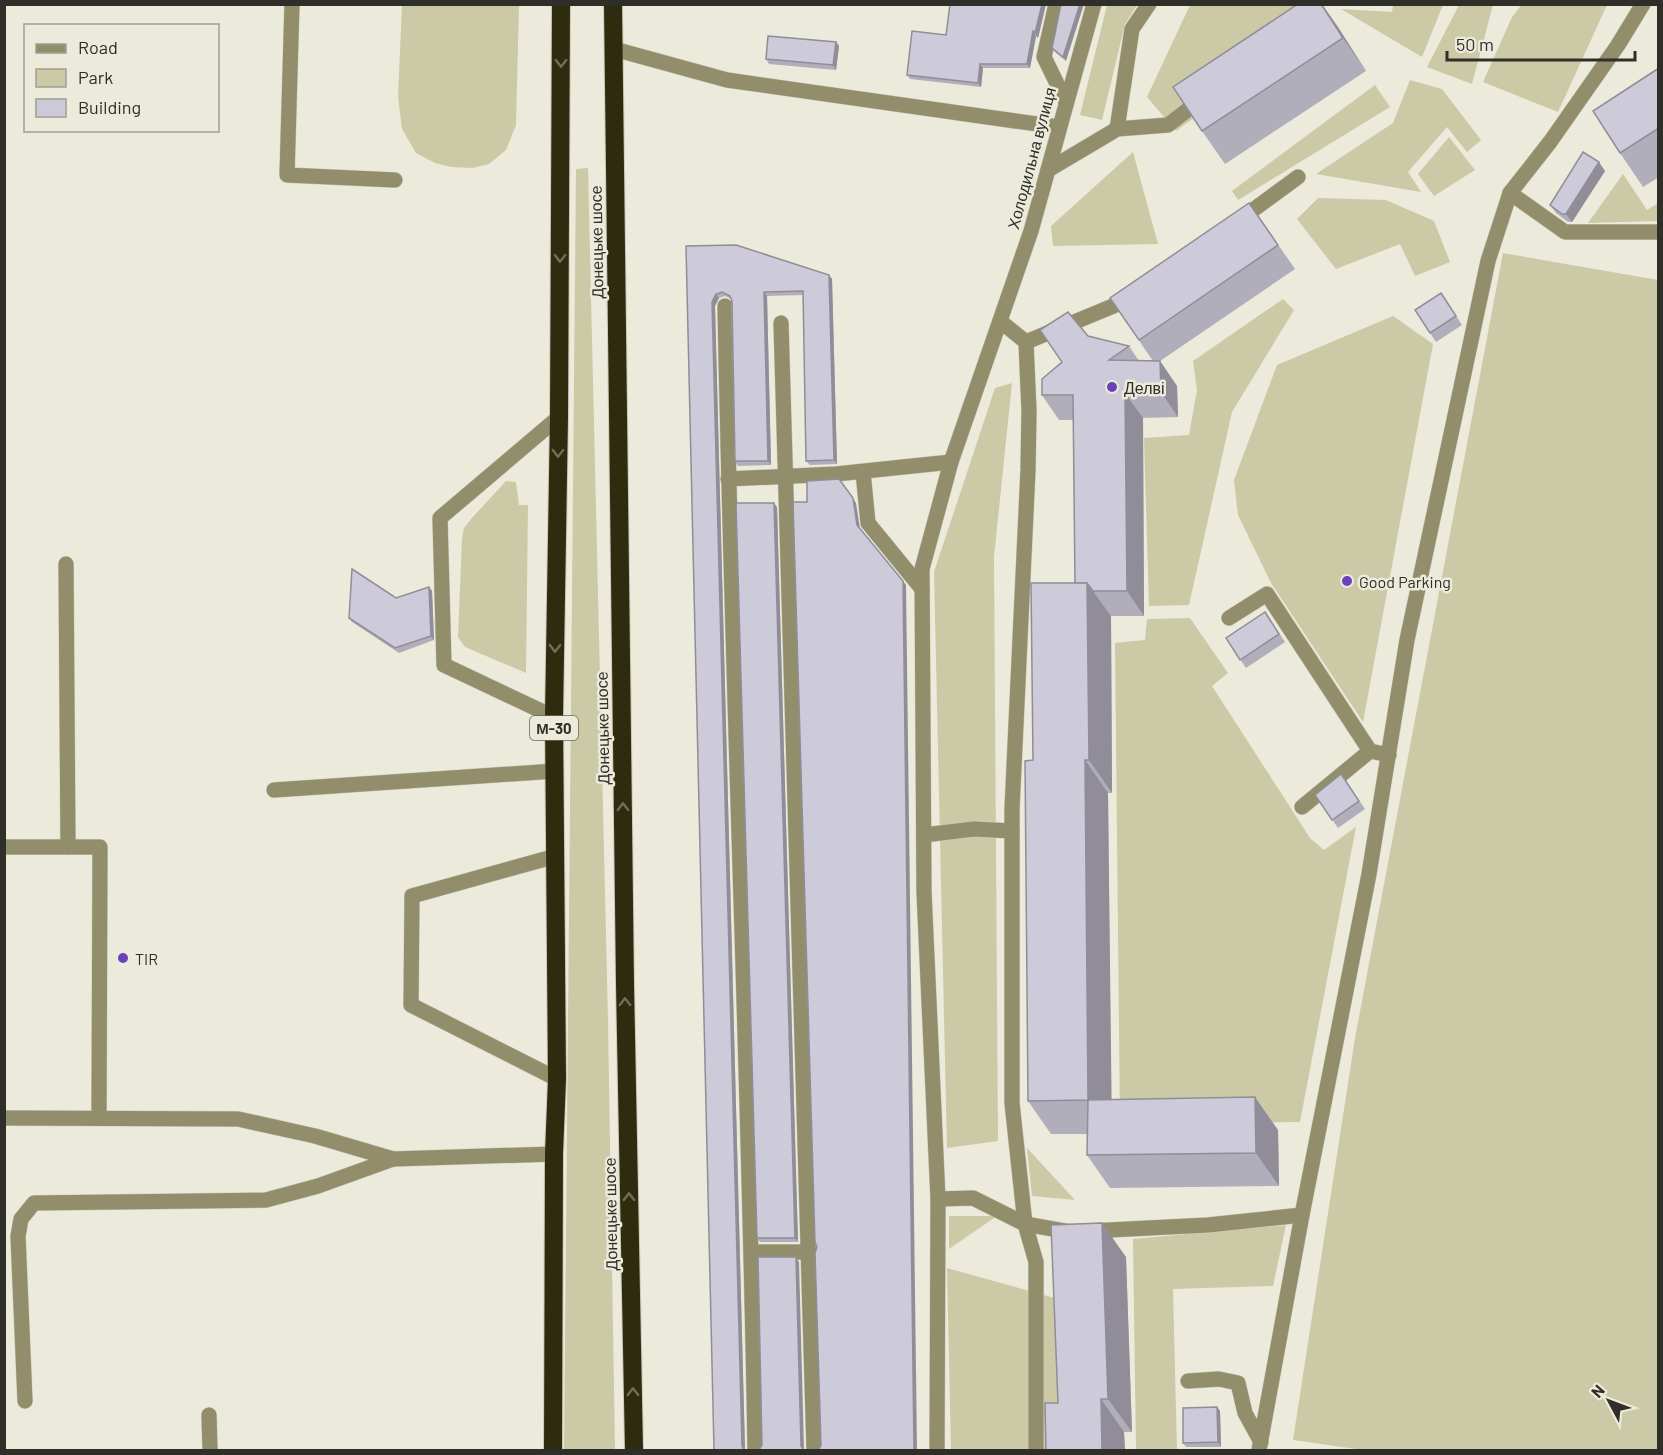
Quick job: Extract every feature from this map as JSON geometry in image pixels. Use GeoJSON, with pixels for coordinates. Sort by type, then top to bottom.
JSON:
{"type":"FeatureCollection","features":[{"type":"Feature","properties":{"kind":"highway","name":"М-30"},"geometry":{"type":"LineString","coordinates":[[553,1450],[556,1079],[554,717],[559,417],[561,4]]}},
{"type":"Feature","properties":{"kind":"highway","name":"Донецьке шосе"},"geometry":{"type":"LineString","coordinates":[[613,4],[625,996],[634,1450]]}},
{"type":"Feature","properties":{"kind":"street"},"geometry":{"type":"LineString","coordinates":[[292,4],[287,175],[395,180]]}},
{"type":"Feature","properties":{"kind":"street"},"geometry":{"type":"LineString","coordinates":[[1056,4],[1044,57],[1066,102]]}},
{"type":"Feature","properties":{"kind":"street","name":"Холодильна вулиця"},"geometry":{"type":"LineString","coordinates":[[937,1450],[938,1199],[924,834],[922,589],[924,559],[951,462],[1031,231],[1094,4]]}},
{"type":"Feature","properties":{"kind":"street"},"geometry":{"type":"LineString","coordinates":[[1116,129],[1132,28],[1149,4]]}},
{"type":"Feature","properties":{"kind":"street"},"geometry":{"type":"LineString","coordinates":[[1260,1446],[1302,1215],[1369,874],[1407,640],[1488,261],[1510,193],[1556,135],[1618,45],[1643,4]]}},
{"type":"Feature","properties":{"kind":"street"},"geometry":{"type":"LineString","coordinates":[[614,49],[727,80],[1058,128]]}},
{"type":"Feature","properties":{"kind":"street"},"geometry":{"type":"LineString","coordinates":[[1048,170],[1116,129],[1168,125],[1215,89]]}},
{"type":"Feature","properties":{"kind":"street"},"geometry":{"type":"LineString","coordinates":[[1229,228],[1298,177]]}},
{"type":"Feature","properties":{"kind":"street"},"geometry":{"type":"LineString","coordinates":[[1510,193],[1565,232],[1659,232]]}},
{"type":"Feature","properties":{"kind":"street"},"geometry":{"type":"LineString","coordinates":[[1026,342],[1136,297],[1146,290]]}},
{"type":"Feature","properties":{"kind":"street"},"geometry":{"type":"LineString","coordinates":[[725,306],[756,1450]]}},
{"type":"Feature","properties":{"kind":"street"},"geometry":{"type":"LineString","coordinates":[[1000,321],[1026,342],[1029,411],[1012,831],[1012,1103],[1025,1224],[1036,1262],[1036,1450]]}},
{"type":"Feature","properties":{"kind":"street"},"geometry":{"type":"LineString","coordinates":[[781,323],[814,1450]]}},
{"type":"Feature","properties":{"kind":"street"},"geometry":{"type":"LineString","coordinates":[[554,717],[444,665],[441,518],[559,417]]}},
{"type":"Feature","properties":{"kind":"street"},"geometry":{"type":"LineString","coordinates":[[728,479],[863,472],[951,462]]}},
{"type":"Feature","properties":{"kind":"street"},"geometry":{"type":"LineString","coordinates":[[863,472],[868,523],[922,589]]}},
{"type":"Feature","properties":{"kind":"street"},"geometry":{"type":"LineString","coordinates":[[66,564],[68,847]]}},
{"type":"Feature","properties":{"kind":"street"},"geometry":{"type":"LineString","coordinates":[[1229,618],[1267,594],[1370,751],[1389,754]]}},
{"type":"Feature","properties":{"kind":"street"},"geometry":{"type":"LineString","coordinates":[[1302,807],[1370,751]]}},
{"type":"Feature","properties":{"kind":"street"},"geometry":{"type":"LineString","coordinates":[[274,790],[555,771]]}},
{"type":"Feature","properties":{"kind":"street"},"geometry":{"type":"LineString","coordinates":[[924,834],[974,829],[1012,831]]}},
{"type":"Feature","properties":{"kind":"street"},"geometry":{"type":"LineString","coordinates":[[4,847],[100,847],[99,1118]]}},
{"type":"Feature","properties":{"kind":"street"},"geometry":{"type":"LineString","coordinates":[[556,856],[411,896],[411,1005],[556,1079]]}},
{"type":"Feature","properties":{"kind":"street"},"geometry":{"type":"LineString","coordinates":[[4,1118],[238,1119],[315,1136],[393,1159]]}},
{"type":"Feature","properties":{"kind":"street"},"geometry":{"type":"LineString","coordinates":[[25,1401],[18,1236],[21,1219],[34,1203],[266,1200],[318,1186],[393,1159],[554,1154]]}},
{"type":"Feature","properties":{"kind":"street"},"geometry":{"type":"LineString","coordinates":[[938,1199],[974,1198],[1025,1224],[1070,1232],[1208,1225],[1302,1215]]}},
{"type":"Feature","properties":{"kind":"street"},"geometry":{"type":"LineString","coordinates":[[752,1252],[810,1252]]}},
{"type":"Feature","properties":{"kind":"street"},"geometry":{"type":"LineString","coordinates":[[1188,1381],[1219,1379],[1238,1383],[1245,1413],[1260,1446]]}},
{"type":"Feature","properties":{"kind":"street"},"geometry":{"type":"LineString","coordinates":[[209,1415],[210,1450]]}},
{"type":"Feature","properties":{"kind":"green space"},"geometry":{"type":"Polygon","coordinates":[[[1522,4],[1607,5],[1558,112],[1483,82],[1512,17],[1522,4]]]}},
{"type":"Feature","properties":{"kind":"green space"},"geometry":{"type":"Polygon","coordinates":[[[402,5],[519,5],[516,125],[506,150],[489,164],[472,168],[451,167],[435,163],[416,153],[402,129],[398,97],[402,5]]]}},
{"type":"Feature","properties":{"kind":"green space"},"geometry":{"type":"Polygon","coordinates":[[[1107,5],[1137,5],[1125,24],[1102,120],[1080,115],[1107,5]]]}},
{"type":"Feature","properties":{"kind":"green space"},"geometry":{"type":"Polygon","coordinates":[[[1190,5],[1303,5],[1318,27],[1176,131],[1147,97],[1190,5]]]}},
{"type":"Feature","properties":{"kind":"green space"},"geometry":{"type":"Polygon","coordinates":[[[1393,5],[1443,5],[1422,57],[1341,9],[1392,12],[1393,5]]]}},
{"type":"Feature","properties":{"kind":"green space"},"geometry":{"type":"Polygon","coordinates":[[[1459,5],[1493,5],[1472,84],[1427,67],[1459,5]]]}},
{"type":"Feature","properties":{"kind":"green space"},"geometry":{"type":"Polygon","coordinates":[[[1410,80],[1442,89],[1481,140],[1467,152],[1447,127],[1408,172],[1421,192],[1316,174],[1393,123],[1410,80]]]}},
{"type":"Feature","properties":{"kind":"green space"},"geometry":{"type":"Polygon","coordinates":[[[1375,85],[1390,107],[1238,200],[1232,191],[1375,85]]]}},
{"type":"Feature","properties":{"kind":"green space"},"geometry":{"type":"Polygon","coordinates":[[[1449,137],[1475,170],[1434,196],[1418,174],[1449,137]]]}},
{"type":"Feature","properties":{"kind":"green space"},"geometry":{"type":"Polygon","coordinates":[[[1133,152],[1158,244],[1053,246],[1051,226],[1133,152]]]}},
{"type":"Feature","properties":{"kind":"green space"},"geometry":{"type":"Polygon","coordinates":[[[588,168],[608,1021],[615,1450],[564,1450],[576,169],[588,168]]]}},
{"type":"Feature","properties":{"kind":"green space"},"geometry":{"type":"Polygon","coordinates":[[[1623,174],[1647,210],[1658,203],[1658,221],[1588,223],[1623,174]]]}},
{"type":"Feature","properties":{"kind":"green space"},"geometry":{"type":"Polygon","coordinates":[[[1318,198],[1386,200],[1434,221],[1450,262],[1415,276],[1400,244],[1336,269],[1297,219],[1318,198]]]}},
{"type":"Feature","properties":{"kind":"green space"},"geometry":{"type":"Polygon","coordinates":[[[1503,253],[1658,280],[1658,1450],[1363,1450],[1293,1440],[1355,1038],[1503,253]]]}},
{"type":"Feature","properties":{"kind":"green space"},"geometry":{"type":"Polygon","coordinates":[[[1283,299],[1294,310],[1232,412],[1189,605],[1149,606],[1144,438],[1189,435],[1197,390],[1193,361],[1283,299]]]}},
{"type":"Feature","properties":{"kind":"green space","name":"Good Parking"},"geometry":{"type":"Polygon","coordinates":[[[1393,316],[1433,344],[1363,722],[1271,583],[1238,515],[1234,480],[1277,365],[1393,316]]]}},
{"type":"Feature","properties":{"kind":"green space"},"geometry":{"type":"Polygon","coordinates":[[[1012,383],[994,557],[998,1141],[947,1148],[934,572],[995,388],[1012,383]]]}},
{"type":"Feature","properties":{"kind":"green space"},"geometry":{"type":"Polygon","coordinates":[[[506,481],[516,482],[519,505],[528,505],[526,673],[465,647],[458,637],[464,528],[506,481]]]}},
{"type":"Feature","properties":{"kind":"green space"},"geometry":{"type":"Polygon","coordinates":[[[1190,618],[1228,673],[1212,686],[1310,838],[1324,850],[1356,827],[1300,1122],[1120,1123],[1115,643],[1145,640],[1147,619],[1190,618]]]}},
{"type":"Feature","properties":{"kind":"green space"},"geometry":{"type":"Polygon","coordinates":[[[1027,1148],[1075,1200],[1032,1196],[1027,1148]]]}},
{"type":"Feature","properties":{"kind":"green space"},"geometry":{"type":"Polygon","coordinates":[[[949,1216],[997,1216],[949,1249],[949,1216]]]}},
{"type":"Feature","properties":{"kind":"green space"},"geometry":{"type":"Polygon","coordinates":[[[1286,1225],[1273,1286],[1173,1289],[1177,1450],[1136,1450],[1133,1239],[1286,1225]]]}},
{"type":"Feature","properties":{"kind":"green space"},"geometry":{"type":"Polygon","coordinates":[[[947,1268],[1062,1300],[1060,1450],[951,1450],[947,1268]]]}},
{"type":"Feature","properties":{"kind":"building"},"geometry":{"type":"Polygon","coordinates":[[[950,4],[1042,4],[1035,33],[1033,31],[1027,64],[980,64],[978,83],[907,75],[912,31],[946,35],[950,4]]]}},
{"type":"Feature","properties":{"kind":"building"},"geometry":{"type":"Polygon","coordinates":[[[1061,4],[1080,4],[1063,57],[1052,48],[1061,4]]]}},
{"type":"Feature","properties":{"kind":"building"},"geometry":{"type":"Polygon","coordinates":[[[1298,4],[1321,4],[1343,38],[1202,131],[1173,87],[1298,4]]]}},
{"type":"Feature","properties":{"kind":"building"},"geometry":{"type":"Polygon","coordinates":[[[768,36],[836,42],[833,65],[766,59],[768,36]]]}},
{"type":"Feature","properties":{"kind":"building"},"geometry":{"type":"Polygon","coordinates":[[[1659,68],[1659,128],[1620,153],[1593,111],[1659,68]]]}},
{"type":"Feature","properties":{"kind":"building"},"geometry":{"type":"Polygon","coordinates":[[[1583,152],[1599,162],[1566,214],[1562,214],[1550,205],[1583,152]]]}},
{"type":"Feature","properties":{"kind":"building"},"geometry":{"type":"Polygon","coordinates":[[[1249,203],[1278,245],[1139,340],[1110,298],[1249,203]]]}},
{"type":"Feature","properties":{"kind":"building"},"geometry":{"type":"Polygon","coordinates":[[[736,245],[829,275],[834,460],[806,461],[803,291],[764,292],[768,461],[735,461],[732,301],[730,296],[722,292],[716,294],[712,302],[742,1446],[744,1450],[714,1450],[686,246],[736,245]]]}},
{"type":"Feature","properties":{"kind":"building"},"geometry":{"type":"Polygon","coordinates":[[[1441,293],[1456,316],[1430,333],[1415,310],[1441,293]]]}},
{"type":"Feature","properties":{"kind":"building"},"geometry":{"type":"Polygon","coordinates":[[[1068,312],[1088,336],[1129,346],[1109,360],[1160,361],[1161,392],[1125,393],[1127,591],[1093,591],[1087,583],[1075,583],[1073,395],[1042,395],[1042,379],[1062,362],[1040,330],[1068,312]]]}},
{"type":"Feature","properties":{"kind":"building"},"geometry":{"type":"Polygon","coordinates":[[[839,479],[853,498],[857,525],[903,581],[914,1450],[819,1450],[821,1445],[815,1253],[817,1247],[815,1242],[793,502],[807,502],[807,481],[839,479]]]}},
{"type":"Feature","properties":{"kind":"building"},"geometry":{"type":"Polygon","coordinates":[[[736,503],[774,503],[795,1238],[757,1238],[736,503]]]}},
{"type":"Feature","properties":{"kind":"building"},"geometry":{"type":"Polygon","coordinates":[[[352,569],[396,598],[429,587],[431,636],[395,648],[349,618],[352,569]]]}},
{"type":"Feature","properties":{"kind":"building"},"geometry":{"type":"Polygon","coordinates":[[[1031,583],[1087,583],[1089,760],[1085,760],[1088,1100],[1028,1101],[1025,761],[1033,760],[1031,583]]]}},
{"type":"Feature","properties":{"kind":"building"},"geometry":{"type":"Polygon","coordinates":[[[1265,612],[1279,634],[1240,660],[1226,638],[1265,612]]]}},
{"type":"Feature","properties":{"kind":"building"},"geometry":{"type":"Polygon","coordinates":[[[1341,774],[1359,801],[1332,820],[1315,795],[1341,774]]]}},
{"type":"Feature","properties":{"kind":"building"},"geometry":{"type":"Polygon","coordinates":[[[1255,1097],[1256,1153],[1087,1155],[1088,1100],[1255,1097]]]}},
{"type":"Feature","properties":{"kind":"building"},"geometry":{"type":"Polygon","coordinates":[[[1102,1223],[1108,1399],[1101,1399],[1102,1450],[1046,1450],[1045,1403],[1058,1403],[1051,1225],[1102,1223]]]}},
{"type":"Feature","properties":{"kind":"building"},"geometry":{"type":"Polygon","coordinates":[[[758,1257],[796,1257],[801,1446],[804,1450],[759,1450],[762,1445],[758,1257]]]}},
{"type":"Feature","properties":{"kind":"building"},"geometry":{"type":"Polygon","coordinates":[[[1217,1407],[1218,1442],[1183,1443],[1183,1408],[1217,1407]]]}},
{"type":"Feature","properties":{"kind":"place","name":"Делві"},"geometry":{"type":"Point","coordinates":[1112,387]}},
{"type":"Feature","properties":{"kind":"place","name":"Good Parking"},"geometry":{"type":"Point","coordinates":[1347,581]}},
{"type":"Feature","properties":{"kind":"place","name":"TIR"},"geometry":{"type":"Point","coordinates":[123,958]}}]}
